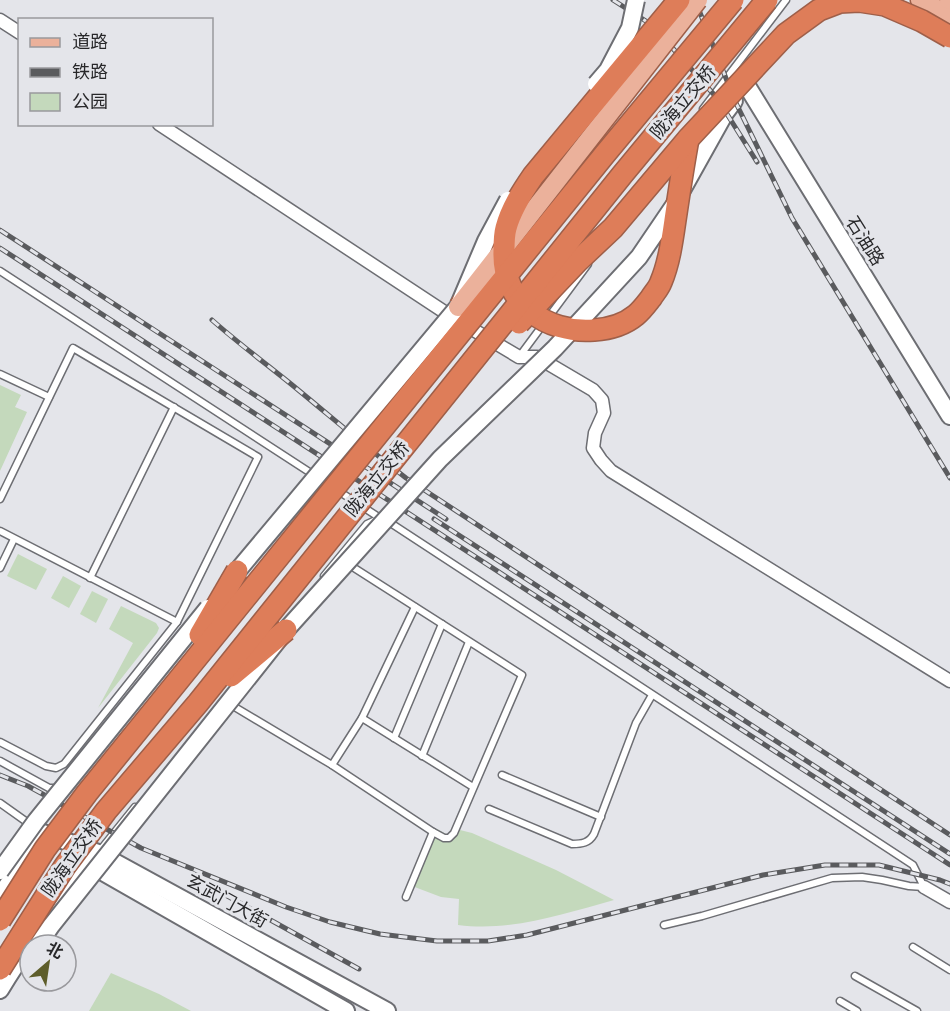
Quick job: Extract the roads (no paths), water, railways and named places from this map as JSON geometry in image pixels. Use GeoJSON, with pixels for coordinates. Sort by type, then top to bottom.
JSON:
{"type":"FeatureCollection","features":[{"type":"Feature","properties":{"kind":"highway"},"geometry":{"type":"LineString","coordinates":[[679,0],[533,176],[512,211],[505,230],[503,260],[513,292],[527,309],[550,324],[576,330],[604,329],[622,324],[636,315],[661,284],[670,251],[688,134]]}},
{"type":"Feature","properties":{"kind":"highway","name":"陇海立交桥"},"geometry":{"type":"LineString","coordinates":[[0,920],[48,836],[87,793],[605,154],[733,0]]}},
{"type":"Feature","properties":{"kind":"highway","name":"陇海立交桥"},"geometry":{"type":"LineString","coordinates":[[0,969],[65,866],[99,820],[198,703],[622,175],[767,0]]}},
{"type":"Feature","properties":{"kind":"highway"},"geometry":{"type":"LineString","coordinates":[[411,436],[578,261],[613,228],[688,134],[786,34],[819,10],[840,2],[859,1],[885,4],[950,37]]}},
{"type":"Feature","properties":{"kind":"highway"},"geometry":{"type":"LineString","coordinates":[[166,695],[237,571]]}},
{"type":"Feature","properties":{"kind":"highway"},"geometry":{"type":"LineString","coordinates":[[198,703],[286,630]]}},
{"type":"Feature","properties":{"kind":"main road"},"geometry":{"type":"LineString","coordinates":[[458,307],[486,241],[517,183],[608,70],[630,28],[636,0]]}},
{"type":"Feature","properties":{"kind":"main road"},"geometry":{"type":"LineString","coordinates":[[0,871],[36,820],[237,571],[458,307],[698,0]]}},
{"type":"Feature","properties":{"kind":"main road"},"geometry":{"type":"LineString","coordinates":[[46,933],[286,630],[440,459],[555,348],[639,256],[675,204],[725,112],[818,0]]}},
{"type":"Feature","properties":{"kind":"main road"},"geometry":{"type":"LineString","coordinates":[[875,0],[950,43]]}},
{"type":"Feature","properties":{"kind":"main road"},"geometry":{"type":"LineString","coordinates":[[920,0],[950,16]]}},
{"type":"Feature","properties":{"kind":"main road","name":"石油路"},"geometry":{"type":"LineString","coordinates":[[751,81],[950,395]]}},
{"type":"Feature","properties":{"kind":"main road","name":"石油路"},"geometry":{"type":"LineString","coordinates":[[751,81],[950,416]]}},
{"type":"Feature","properties":{"kind":"main road"},"geometry":{"type":"LineString","coordinates":[[0,896],[48,836]]}},
{"type":"Feature","properties":{"kind":"main road","name":"玄武门大街"},"geometry":{"type":"LineString","coordinates":[[48,836],[387,1011]]}},
{"type":"Feature","properties":{"kind":"main road"},"geometry":{"type":"LineString","coordinates":[[0,990],[44,922],[93,859]]}},
{"type":"Feature","properties":{"kind":"main road","name":"玄武门大街"},"geometry":{"type":"LineString","coordinates":[[93,859],[346,1011]]}},
{"type":"Feature","properties":{"kind":"main road"},"geometry":{"type":"LineString","coordinates":[[0,1000],[18,974]]}},
{"type":"Feature","properties":{"kind":"street"},"geometry":{"type":"LineString","coordinates":[[0,20],[18,32]]}},
{"type":"Feature","properties":{"kind":"street"},"geometry":{"type":"LineString","coordinates":[[162,126],[442,310],[519,357],[537,357],[593,390],[602,400],[604,412],[593,448],[611,471],[950,681]]}},
{"type":"Feature","properties":{"kind":"street"},"geometry":{"type":"LineString","coordinates":[[924,886],[950,902]]}},
{"type":"Feature","properties":{"kind":"street"},"geometry":{"type":"LineString","coordinates":[[346,1011],[357,994]]}},
{"type":"Feature","properties":{"kind":"lane"},"geometry":{"type":"LineString","coordinates":[[702,110],[786,0]]}},
{"type":"Feature","properties":{"kind":"lane"},"geometry":{"type":"LineString","coordinates":[[597,253],[688,134]]}},
{"type":"Feature","properties":{"kind":"lane"},"geometry":{"type":"LineString","coordinates":[[519,357],[590,262]]}},
{"type":"Feature","properties":{"kind":"lane"},"geometry":{"type":"LineString","coordinates":[[0,272],[386,520],[914,865],[924,886],[909,886],[862,877],[831,878],[664,925]]}},
{"type":"Feature","properties":{"kind":"lane"},"geometry":{"type":"LineString","coordinates":[[0,499],[73,348],[258,457],[177,622],[64,764],[56,768],[46,766],[0,742]]}},
{"type":"Feature","properties":{"kind":"lane"},"geometry":{"type":"LineString","coordinates":[[0,374],[49,397]]}},
{"type":"Feature","properties":{"kind":"lane"},"geometry":{"type":"LineString","coordinates":[[90,578],[174,407]]}},
{"type":"Feature","properties":{"kind":"lane"},"geometry":{"type":"LineString","coordinates":[[0,761],[49,788],[58,788],[318,477]]}},
{"type":"Feature","properties":{"kind":"lane"},"geometry":{"type":"LineString","coordinates":[[178,754],[367,524],[380,518]]}},
{"type":"Feature","properties":{"kind":"lane"},"geometry":{"type":"LineString","coordinates":[[0,531],[177,622]]}},
{"type":"Feature","properties":{"kind":"lane"},"geometry":{"type":"LineString","coordinates":[[0,568],[14,539]]}},
{"type":"Feature","properties":{"kind":"lane"},"geometry":{"type":"LineString","coordinates":[[222,700],[332,765],[433,832],[444,838],[449,838],[454,833],[522,675],[339,558]]}},
{"type":"Feature","properties":{"kind":"lane"},"geometry":{"type":"LineString","coordinates":[[332,765],[362,718],[415,607]]}},
{"type":"Feature","properties":{"kind":"lane"},"geometry":{"type":"LineString","coordinates":[[394,738],[442,624]]}},
{"type":"Feature","properties":{"kind":"lane"},"geometry":{"type":"LineString","coordinates":[[422,756],[470,642]]}},
{"type":"Feature","properties":{"kind":"lane"},"geometry":{"type":"LineString","coordinates":[[489,809],[572,844],[582,844],[591,840],[636,723],[652,695]]}},
{"type":"Feature","properties":{"kind":"lane"},"geometry":{"type":"LineString","coordinates":[[362,718],[473,787]]}},
{"type":"Feature","properties":{"kind":"lane"},"geometry":{"type":"LineString","coordinates":[[501,775],[601,817]]}},
{"type":"Feature","properties":{"kind":"lane"},"geometry":{"type":"LineString","coordinates":[[93,859],[142,798]]}},
{"type":"Feature","properties":{"kind":"lane"},"geometry":{"type":"LineString","coordinates":[[0,803],[48,836]]}},
{"type":"Feature","properties":{"kind":"lane"},"geometry":{"type":"LineString","coordinates":[[406,897],[433,832]]}},
{"type":"Feature","properties":{"kind":"lane"},"geometry":{"type":"LineString","coordinates":[[912,947],[950,970]]}},
{"type":"Feature","properties":{"kind":"lane"},"geometry":{"type":"LineString","coordinates":[[855,976],[917,1011]]}},
{"type":"Feature","properties":{"kind":"lane"},"geometry":{"type":"LineString","coordinates":[[840,1001],[858,1011]]}},
{"type":"Feature","properties":{"kind":"lane"},"geometry":{"type":"LineString","coordinates":[[900,1011],[904,1004]]}},
{"type":"Feature","properties":{"kind":"railway"},"geometry":{"type":"LineString","coordinates":[[613,0],[652,25],[717,98],[757,162]]}},
{"type":"Feature","properties":{"kind":"railway"},"geometry":{"type":"LineString","coordinates":[[695,0],[735,101],[792,218],[950,478]]}},
{"type":"Feature","properties":{"kind":"railway"},"geometry":{"type":"LineString","coordinates":[[0,230],[446,519]]}},
{"type":"Feature","properties":{"kind":"railway"},"geometry":{"type":"LineString","coordinates":[[0,248],[950,865]]}},
{"type":"Feature","properties":{"kind":"railway"},"geometry":{"type":"LineString","coordinates":[[212,320],[406,478],[950,835]]}},
{"type":"Feature","properties":{"kind":"railway"},"geometry":{"type":"LineString","coordinates":[[434,519],[950,854]]}},
{"type":"Feature","properties":{"kind":"railway"},"geometry":{"type":"LineString","coordinates":[[0,775],[28,786],[141,848],[286,907],[330,922],[380,934],[437,941],[488,941],[527,935],[763,875],[825,865],[879,865],[950,884]]}},
{"type":"Feature","properties":{"kind":"railway"},"geometry":{"type":"LineString","coordinates":[[193,877],[359,969]]}}]}
